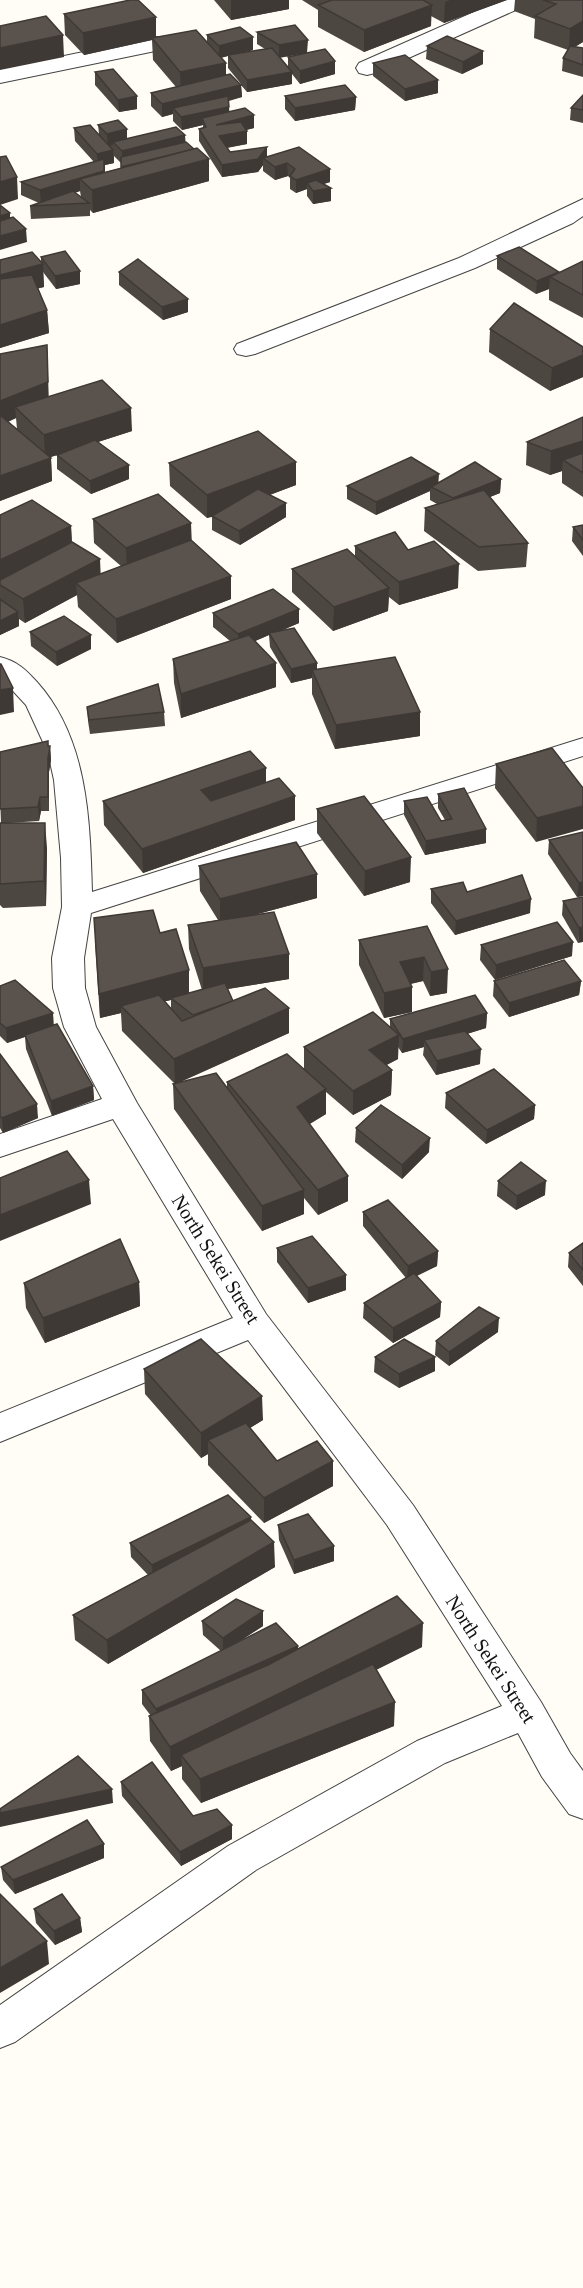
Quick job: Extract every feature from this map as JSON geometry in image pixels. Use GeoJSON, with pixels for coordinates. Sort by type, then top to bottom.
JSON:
{"type":"FeatureCollection","features":[{"type":"Feature","properties":{"kind":"street"},"geometry":{"type":"LineString","coordinates":[[367,68],[519,0]]}},
{"type":"Feature","properties":{"kind":"street"},"geometry":{"type":"LineString","coordinates":[[0,76],[157,44]]}},
{"type":"Feature","properties":{"kind":"street"},"geometry":{"type":"LineString","coordinates":[[246,349],[467,263],[565,218],[583,206]]}},
{"type":"Feature","properties":{"kind":"street","name":"North Sekei Street"},"geometry":{"type":"LineString","coordinates":[[0,665],[13,673],[39,702],[62,753],[69,780],[76,858],[77,906],[68,958],[69,988],[80,1027],[121,1104],[254,1323],[400,1515],[527,1713],[556,1765],[583,1802]]}},
{"type":"Feature","properties":{"kind":"street"},"geometry":{"type":"LineString","coordinates":[[77,906],[583,747]]}},
{"type":"Feature","properties":{"kind":"street"},"geometry":{"type":"LineString","coordinates":[[0,1146],[121,1104]]}},
{"type":"Feature","properties":{"kind":"street"},"geometry":{"type":"LineString","coordinates":[[0,1428],[254,1323]]}},
{"type":"Feature","properties":{"kind":"street"},"geometry":{"type":"LineString","coordinates":[[0,2029],[242,1858],[430,1752],[527,1713]]}},
{"type":"Feature","properties":{"kind":"building"},"geometry":{"type":"Polygon","coordinates":[[[138,0],[156,17],[83,33],[64,14],[138,0]]]}},
{"type":"Feature","properties":{"kind":"building"},"geometry":{"type":"Polygon","coordinates":[[[332,0],[423,0],[432,5],[364,30],[318,5],[332,0]]]}},
{"type":"Feature","properties":{"kind":"building"},"geometry":{"type":"Polygon","coordinates":[[[543,0],[583,0],[583,21],[570,29],[535,16],[556,4],[543,0]]]}},
{"type":"Feature","properties":{"kind":"building"},"geometry":{"type":"Polygon","coordinates":[[[46,16],[63,35],[0,48],[0,26],[46,16]]]}},
{"type":"Feature","properties":{"kind":"building"},"geometry":{"type":"Polygon","coordinates":[[[295,25],[308,40],[279,45],[257,32],[295,25]]]}},
{"type":"Feature","properties":{"kind":"building"},"geometry":{"type":"Polygon","coordinates":[[[240,27],[253,37],[219,46],[207,35],[240,27]]]}},
{"type":"Feature","properties":{"kind":"building"},"geometry":{"type":"Polygon","coordinates":[[[196,30],[226,63],[180,72],[152,38],[196,30]]]}},
{"type":"Feature","properties":{"kind":"building"},"geometry":{"type":"Polygon","coordinates":[[[447,36],[483,51],[463,62],[427,46],[447,36]]]}},
{"type":"Feature","properties":{"kind":"building"},"geometry":{"type":"Polygon","coordinates":[[[570,46],[583,48],[583,65],[563,58],[570,46]]]}},
{"type":"Feature","properties":{"kind":"building"},"geometry":{"type":"Polygon","coordinates":[[[272,48],[292,72],[247,80],[228,55],[272,48]]]}},
{"type":"Feature","properties":{"kind":"building"},"geometry":{"type":"Polygon","coordinates":[[[325,49],[335,61],[300,71],[288,57],[325,49]]]}},
{"type":"Feature","properties":{"kind":"building"},"geometry":{"type":"Polygon","coordinates":[[[405,55],[438,80],[405,89],[373,63],[405,55]]]}},
{"type":"Feature","properties":{"kind":"building"},"geometry":{"type":"Polygon","coordinates":[[[113,69],[137,96],[118,100],[95,72],[113,69]]]}},
{"type":"Feature","properties":{"kind":"building"},"geometry":{"type":"Polygon","coordinates":[[[230,74],[241,85],[162,104],[151,93],[230,74]]]}},
{"type":"Feature","properties":{"kind":"building"},"geometry":{"type":"Polygon","coordinates":[[[345,85],[356,97],[295,108],[285,96],[345,85]]]}},
{"type":"Feature","properties":{"kind":"building"},"geometry":{"type":"Polygon","coordinates":[[[583,95],[583,110],[571,108],[583,95]]]}},
{"type":"Feature","properties":{"kind":"building"},"geometry":{"type":"Polygon","coordinates":[[[228,96],[229,107],[181,117],[173,108],[228,96]]]}},
{"type":"Feature","properties":{"kind":"building"},"geometry":{"type":"Polygon","coordinates":[[[245,108],[254,115],[216,125],[241,122],[247,131],[219,136],[230,152],[267,147],[258,159],[222,165],[199,129],[206,127],[202,118],[245,108]]]}},
{"type":"Feature","properties":{"kind":"building"},"geometry":{"type":"Polygon","coordinates":[[[118,120],[127,129],[107,134],[98,125],[118,120]]]}},
{"type":"Feature","properties":{"kind":"building"},"geometry":{"type":"Polygon","coordinates":[[[90,125],[113,150],[97,154],[74,128],[90,125]]]}},
{"type":"Feature","properties":{"kind":"building"},"geometry":{"type":"Polygon","coordinates":[[[176,127],[185,135],[122,151],[113,142],[176,127]]]}},
{"type":"Feature","properties":{"kind":"building"},"geometry":{"type":"Polygon","coordinates":[[[186,142],[194,149],[121,167],[121,157],[186,142]]]}},
{"type":"Feature","properties":{"kind":"building"},"geometry":{"type":"Polygon","coordinates":[[[299,147],[330,169],[296,180],[290,176],[295,169],[287,163],[275,167],[263,158],[299,147]]]}},
{"type":"Feature","properties":{"kind":"building"},"geometry":{"type":"Polygon","coordinates":[[[197,148],[209,159],[92,190],[80,179],[197,148]]]}},
{"type":"Feature","properties":{"kind":"building"},"geometry":{"type":"Polygon","coordinates":[[[6,156],[17,177],[0,182],[0,157],[6,156]]]}},
{"type":"Feature","properties":{"kind":"building"},"geometry":{"type":"Polygon","coordinates":[[[104,159],[104,171],[40,190],[21,182],[104,159]]]}},
{"type":"Feature","properties":{"kind":"building"},"geometry":{"type":"Polygon","coordinates":[[[316,180],[331,188],[313,191],[307,183],[316,180]]]}},
{"type":"Feature","properties":{"kind":"building"},"geometry":{"type":"Polygon","coordinates":[[[73,191],[89,203],[30,206],[73,191]]]}},
{"type":"Feature","properties":{"kind":"building"},"geometry":{"type":"Polygon","coordinates":[[[0,205],[10,213],[0,216],[0,205]]]}},
{"type":"Feature","properties":{"kind":"building"},"geometry":{"type":"Polygon","coordinates":[[[13,217],[26,229],[0,236],[0,221],[13,217]]]}},
{"type":"Feature","properties":{"kind":"building"},"geometry":{"type":"Polygon","coordinates":[[[519,247],[559,272],[537,281],[497,256],[519,247]]]}},
{"type":"Feature","properties":{"kind":"building"},"geometry":{"type":"Polygon","coordinates":[[[65,251],[80,271],[55,276],[41,257],[65,251]]]}},
{"type":"Feature","properties":{"kind":"building"},"geometry":{"type":"Polygon","coordinates":[[[32,252],[43,264],[0,275],[0,260],[32,252]]]}},
{"type":"Feature","properties":{"kind":"building"},"geometry":{"type":"Polygon","coordinates":[[[138,259],[188,299],[162,307],[119,272],[138,259]]]}},
{"type":"Feature","properties":{"kind":"building"},"geometry":{"type":"Polygon","coordinates":[[[583,261],[583,295],[550,277],[583,261]]]}},
{"type":"Feature","properties":{"kind":"building"},"geometry":{"type":"Polygon","coordinates":[[[32,275],[47,310],[0,325],[0,279],[32,275]]]}},
{"type":"Feature","properties":{"kind":"building"},"geometry":{"type":"Polygon","coordinates":[[[514,303],[583,347],[583,355],[552,368],[490,329],[514,303]]]}},
{"type":"Feature","properties":{"kind":"building"},"geometry":{"type":"Polygon","coordinates":[[[47,345],[48,382],[0,401],[0,354],[47,345]]]}},
{"type":"Feature","properties":{"kind":"building"},"geometry":{"type":"Polygon","coordinates":[[[102,380],[131,408],[44,435],[15,407],[102,380]]]}},
{"type":"Feature","properties":{"kind":"building"},"geometry":{"type":"Polygon","coordinates":[[[0,415],[51,458],[0,476],[0,415]]]}},
{"type":"Feature","properties":{"kind":"building"},"geometry":{"type":"Polygon","coordinates":[[[583,417],[583,441],[551,451],[527,442],[583,417]]]}},
{"type":"Feature","properties":{"kind":"building"},"geometry":{"type":"Polygon","coordinates":[[[258,431],[296,462],[207,495],[169,463],[258,431]]]}},
{"type":"Feature","properties":{"kind":"building"},"geometry":{"type":"Polygon","coordinates":[[[95,440],[129,465],[90,481],[57,455],[95,440]]]}},
{"type":"Feature","properties":{"kind":"building"},"geometry":{"type":"Polygon","coordinates":[[[583,453],[583,473],[563,460],[583,453]]]}},
{"type":"Feature","properties":{"kind":"building"},"geometry":{"type":"Polygon","coordinates":[[[411,457],[439,474],[376,502],[347,486],[411,457]]]}},
{"type":"Feature","properties":{"kind":"building"},"geometry":{"type":"Polygon","coordinates":[[[475,462],[501,479],[453,498],[431,487],[475,462]]]}},
{"type":"Feature","properties":{"kind":"building"},"geometry":{"type":"Polygon","coordinates":[[[258,489],[286,503],[239,531],[212,516],[258,489]]]}},
{"type":"Feature","properties":{"kind":"building"},"geometry":{"type":"Polygon","coordinates":[[[484,490],[528,543],[479,547],[425,508],[484,490]]]}},
{"type":"Feature","properties":{"kind":"building"},"geometry":{"type":"Polygon","coordinates":[[[158,494],[191,523],[126,548],[93,519],[158,494]]]}},
{"type":"Feature","properties":{"kind":"building"},"geometry":{"type":"Polygon","coordinates":[[[32,500],[71,526],[0,560],[0,515],[32,500]]]}},
{"type":"Feature","properties":{"kind":"building"},"geometry":{"type":"Polygon","coordinates":[[[583,525],[583,540],[573,527],[583,525]]]}},
{"type":"Feature","properties":{"kind":"building"},"geometry":{"type":"Polygon","coordinates":[[[395,532],[408,550],[434,541],[459,564],[399,582],[355,546],[395,532]]]}},
{"type":"Feature","properties":{"kind":"building"},"geometry":{"type":"Polygon","coordinates":[[[191,540],[231,576],[116,619],[76,583],[191,540]]]}},
{"type":"Feature","properties":{"kind":"building"},"geometry":{"type":"Polygon","coordinates":[[[72,542],[100,559],[23,599],[0,585],[0,580],[72,542]]]}},
{"type":"Feature","properties":{"kind":"building"},"geometry":{"type":"Polygon","coordinates":[[[347,549],[389,588],[334,607],[292,569],[347,549]]]}},
{"type":"Feature","properties":{"kind":"building"},"geometry":{"type":"Polygon","coordinates":[[[273,589],[299,609],[238,634],[213,613],[273,589]]]}},
{"type":"Feature","properties":{"kind":"building"},"geometry":{"type":"Polygon","coordinates":[[[0,599],[18,612],[0,621],[0,599]]]}},
{"type":"Feature","properties":{"kind":"building"},"geometry":{"type":"Polygon","coordinates":[[[64,616],[91,635],[56,652],[30,632],[64,616]]]}},
{"type":"Feature","properties":{"kind":"building"},"geometry":{"type":"Polygon","coordinates":[[[294,628],[317,663],[291,669],[269,633],[294,628]]]}},
{"type":"Feature","properties":{"kind":"building"},"geometry":{"type":"Polygon","coordinates":[[[249,635],[276,663],[181,694],[173,659],[249,635]]]}},
{"type":"Feature","properties":{"kind":"building"},"geometry":{"type":"Polygon","coordinates":[[[395,657],[420,712],[336,725],[312,670],[395,657]]]}},
{"type":"Feature","properties":{"kind":"building"},"geometry":{"type":"Polygon","coordinates":[[[1,664],[13,688],[0,690],[1,664]]]}},
{"type":"Feature","properties":{"kind":"building"},"geometry":{"type":"Polygon","coordinates":[[[158,684],[164,712],[89,720],[87,707],[158,684]]]}},
{"type":"Feature","properties":{"kind":"building"},"geometry":{"type":"Polygon","coordinates":[[[48,741],[48,746],[50,746],[48,797],[40,797],[38,807],[0,809],[0,752],[48,741]]]}},
{"type":"Feature","properties":{"kind":"building"},"geometry":{"type":"Polygon","coordinates":[[[552,748],[583,788],[583,806],[537,818],[496,764],[552,748]]]}},
{"type":"Feature","properties":{"kind":"building"},"geometry":{"type":"Polygon","coordinates":[[[250,751],[266,768],[201,790],[211,801],[279,778],[295,796],[142,849],[103,801],[250,751]]]}},
{"type":"Feature","properties":{"kind":"building"},"geometry":{"type":"Polygon","coordinates":[[[464,788],[486,829],[426,841],[404,801],[427,797],[441,821],[452,819],[438,794],[464,788]]]}},
{"type":"Feature","properties":{"kind":"building"},"geometry":{"type":"Polygon","coordinates":[[[364,796],[411,857],[365,871],[317,809],[364,796]]]}},
{"type":"Feature","properties":{"kind":"building"},"geometry":{"type":"Polygon","coordinates":[[[0,823],[45,823],[44,881],[0,883],[0,823]]]}},
{"type":"Feature","properties":{"kind":"building"},"geometry":{"type":"Polygon","coordinates":[[[583,832],[583,882],[579,883],[549,840],[583,832]]]}},
{"type":"Feature","properties":{"kind":"building"},"geometry":{"type":"Polygon","coordinates":[[[296,842],[317,874],[220,899],[199,866],[296,842]]]}},
{"type":"Feature","properties":{"kind":"building"},"geometry":{"type":"Polygon","coordinates":[[[522,875],[531,899],[456,921],[431,889],[463,882],[467,892],[522,875]]]}},
{"type":"Feature","properties":{"kind":"building"},"geometry":{"type":"Polygon","coordinates":[[[583,897],[583,927],[579,928],[563,901],[583,897]]]}},
{"type":"Feature","properties":{"kind":"building"},"geometry":{"type":"Polygon","coordinates":[[[153,910],[160,933],[176,929],[189,970],[99,994],[94,918],[153,910]]]}},
{"type":"Feature","properties":{"kind":"building"},"geometry":{"type":"Polygon","coordinates":[[[274,912],[289,954],[203,968],[188,925],[274,912]]]}},
{"type":"Feature","properties":{"kind":"building"},"geometry":{"type":"Polygon","coordinates":[[[557,922],[573,942],[496,965],[481,945],[557,922]]]}},
{"type":"Feature","properties":{"kind":"building"},"geometry":{"type":"Polygon","coordinates":[[[427,926],[448,969],[431,972],[424,957],[400,962],[412,987],[384,993],[359,940],[427,926]]]}},
{"type":"Feature","properties":{"kind":"building"},"geometry":{"type":"Polygon","coordinates":[[[564,960],[581,981],[509,1003],[494,981],[564,960]]]}},
{"type":"Feature","properties":{"kind":"building"},"geometry":{"type":"Polygon","coordinates":[[[15,980],[53,1013],[6,1028],[0,1023],[0,986],[15,980]]]}},
{"type":"Feature","properties":{"kind":"building"},"geometry":{"type":"Polygon","coordinates":[[[225,983],[233,1001],[193,1015],[171,998],[225,983]]]}},
{"type":"Feature","properties":{"kind":"building"},"geometry":{"type":"Polygon","coordinates":[[[265,988],[289,1008],[174,1059],[121,1006],[159,995],[182,1021],[265,988]]]}},
{"type":"Feature","properties":{"kind":"building"},"geometry":{"type":"Polygon","coordinates":[[[475,995],[487,1013],[403,1039],[390,1019],[475,995]]]}},
{"type":"Feature","properties":{"kind":"building"},"geometry":{"type":"Polygon","coordinates":[[[373,1012],[399,1035],[369,1050],[392,1070],[353,1091],[304,1047],[373,1012]]]}},
{"type":"Feature","properties":{"kind":"building"},"geometry":{"type":"Polygon","coordinates":[[[57,1024],[93,1086],[51,1101],[25,1035],[57,1024]]]}},
{"type":"Feature","properties":{"kind":"building"},"geometry":{"type":"Polygon","coordinates":[[[465,1031],[481,1049],[437,1061],[424,1040],[465,1031]]]}},
{"type":"Feature","properties":{"kind":"building"},"geometry":{"type":"Polygon","coordinates":[[[0,1054],[37,1104],[2,1118],[0,1116],[0,1054]]]}},
{"type":"Feature","properties":{"kind":"building"},"geometry":{"type":"Polygon","coordinates":[[[287,1054],[326,1089],[297,1107],[348,1176],[318,1190],[227,1082],[287,1054]]]}},
{"type":"Feature","properties":{"kind":"building"},"geometry":{"type":"Polygon","coordinates":[[[494,1069],[535,1105],[487,1130],[446,1093],[494,1069]]]}},
{"type":"Feature","properties":{"kind":"building"},"geometry":{"type":"Polygon","coordinates":[[[216,1073],[304,1190],[262,1206],[173,1084],[216,1073]]]}},
{"type":"Feature","properties":{"kind":"building"},"geometry":{"type":"Polygon","coordinates":[[[381,1105],[430,1138],[402,1165],[356,1128],[381,1105]]]}},
{"type":"Feature","properties":{"kind":"building"},"geometry":{"type":"Polygon","coordinates":[[[67,1151],[89,1180],[0,1215],[0,1178],[67,1151]]]}},
{"type":"Feature","properties":{"kind":"building"},"geometry":{"type":"Polygon","coordinates":[[[521,1162],[546,1181],[517,1196],[498,1181],[521,1162]]]}},
{"type":"Feature","properties":{"kind":"building"},"geometry":{"type":"Polygon","coordinates":[[[388,1200],[438,1251],[408,1266],[363,1212],[388,1200]]]}},
{"type":"Feature","properties":{"kind":"building"},"geometry":{"type":"Polygon","coordinates":[[[312,1236],[346,1275],[308,1288],[277,1248],[312,1236]]]}},
{"type":"Feature","properties":{"kind":"building"},"geometry":{"type":"Polygon","coordinates":[[[120,1239],[139,1282],[43,1318],[24,1283],[120,1239]]]}},
{"type":"Feature","properties":{"kind":"building"},"geometry":{"type":"Polygon","coordinates":[[[583,1243],[583,1270],[569,1253],[583,1243]]]}},
{"type":"Feature","properties":{"kind":"building"},"geometry":{"type":"Polygon","coordinates":[[[414,1273],[441,1302],[393,1328],[364,1303],[414,1273]]]}},
{"type":"Feature","properties":{"kind":"building"},"geometry":{"type":"Polygon","coordinates":[[[479,1307],[499,1318],[449,1352],[436,1341],[479,1307]]]}},
{"type":"Feature","properties":{"kind":"building"},"geometry":{"type":"Polygon","coordinates":[[[201,1339],[262,1396],[201,1433],[144,1369],[201,1339]]]}},
{"type":"Feature","properties":{"kind":"building"},"geometry":{"type":"Polygon","coordinates":[[[404,1339],[435,1357],[399,1374],[375,1357],[404,1339]]]}},
{"type":"Feature","properties":{"kind":"building"},"geometry":{"type":"Polygon","coordinates":[[[246,1423],[277,1461],[317,1441],[333,1461],[264,1498],[208,1440],[246,1423]]]}},
{"type":"Feature","properties":{"kind":"building"},"geometry":{"type":"Polygon","coordinates":[[[228,1495],[251,1517],[152,1565],[130,1543],[228,1495]]]}},
{"type":"Feature","properties":{"kind":"building"},"geometry":{"type":"Polygon","coordinates":[[[308,1514],[334,1546],[294,1560],[278,1525],[308,1514]]]}},
{"type":"Feature","properties":{"kind":"building"},"geometry":{"type":"Polygon","coordinates":[[[251,1520],[274,1542],[107,1640],[73,1615],[251,1520]]]}},
{"type":"Feature","properties":{"kind":"building"},"geometry":{"type":"Polygon","coordinates":[[[397,1596],[423,1623],[170,1747],[149,1716],[268,1665],[397,1596]]]}},
{"type":"Feature","properties":{"kind":"building"},"geometry":{"type":"Polygon","coordinates":[[[236,1599],[263,1611],[223,1638],[202,1621],[236,1599]]]}},
{"type":"Feature","properties":{"kind":"building"},"geometry":{"type":"Polygon","coordinates":[[[276,1623],[298,1646],[156,1709],[142,1690],[276,1623]]]}},
{"type":"Feature","properties":{"kind":"building"},"geometry":{"type":"Polygon","coordinates":[[[373,1664],[395,1702],[200,1779],[181,1755],[373,1664]]]}},
{"type":"Feature","properties":{"kind":"building"},"geometry":{"type":"Polygon","coordinates":[[[78,1756],[112,1789],[0,1813],[0,1809],[78,1756]]]}},
{"type":"Feature","properties":{"kind":"building"},"geometry":{"type":"Polygon","coordinates":[[[152,1762],[193,1816],[217,1809],[232,1825],[180,1852],[121,1782],[152,1762]]]}},
{"type":"Feature","properties":{"kind":"building"},"geometry":{"type":"Polygon","coordinates":[[[87,1820],[104,1844],[13,1880],[1,1867],[87,1820]]]}},
{"type":"Feature","properties":{"kind":"building"},"geometry":{"type":"Polygon","coordinates":[[[0,1894],[47,1941],[0,1968],[0,1894]]]}},
{"type":"Feature","properties":{"kind":"building"},"geometry":{"type":"Polygon","coordinates":[[[62,1894],[80,1918],[54,1931],[34,1909],[62,1894]]]}}]}
